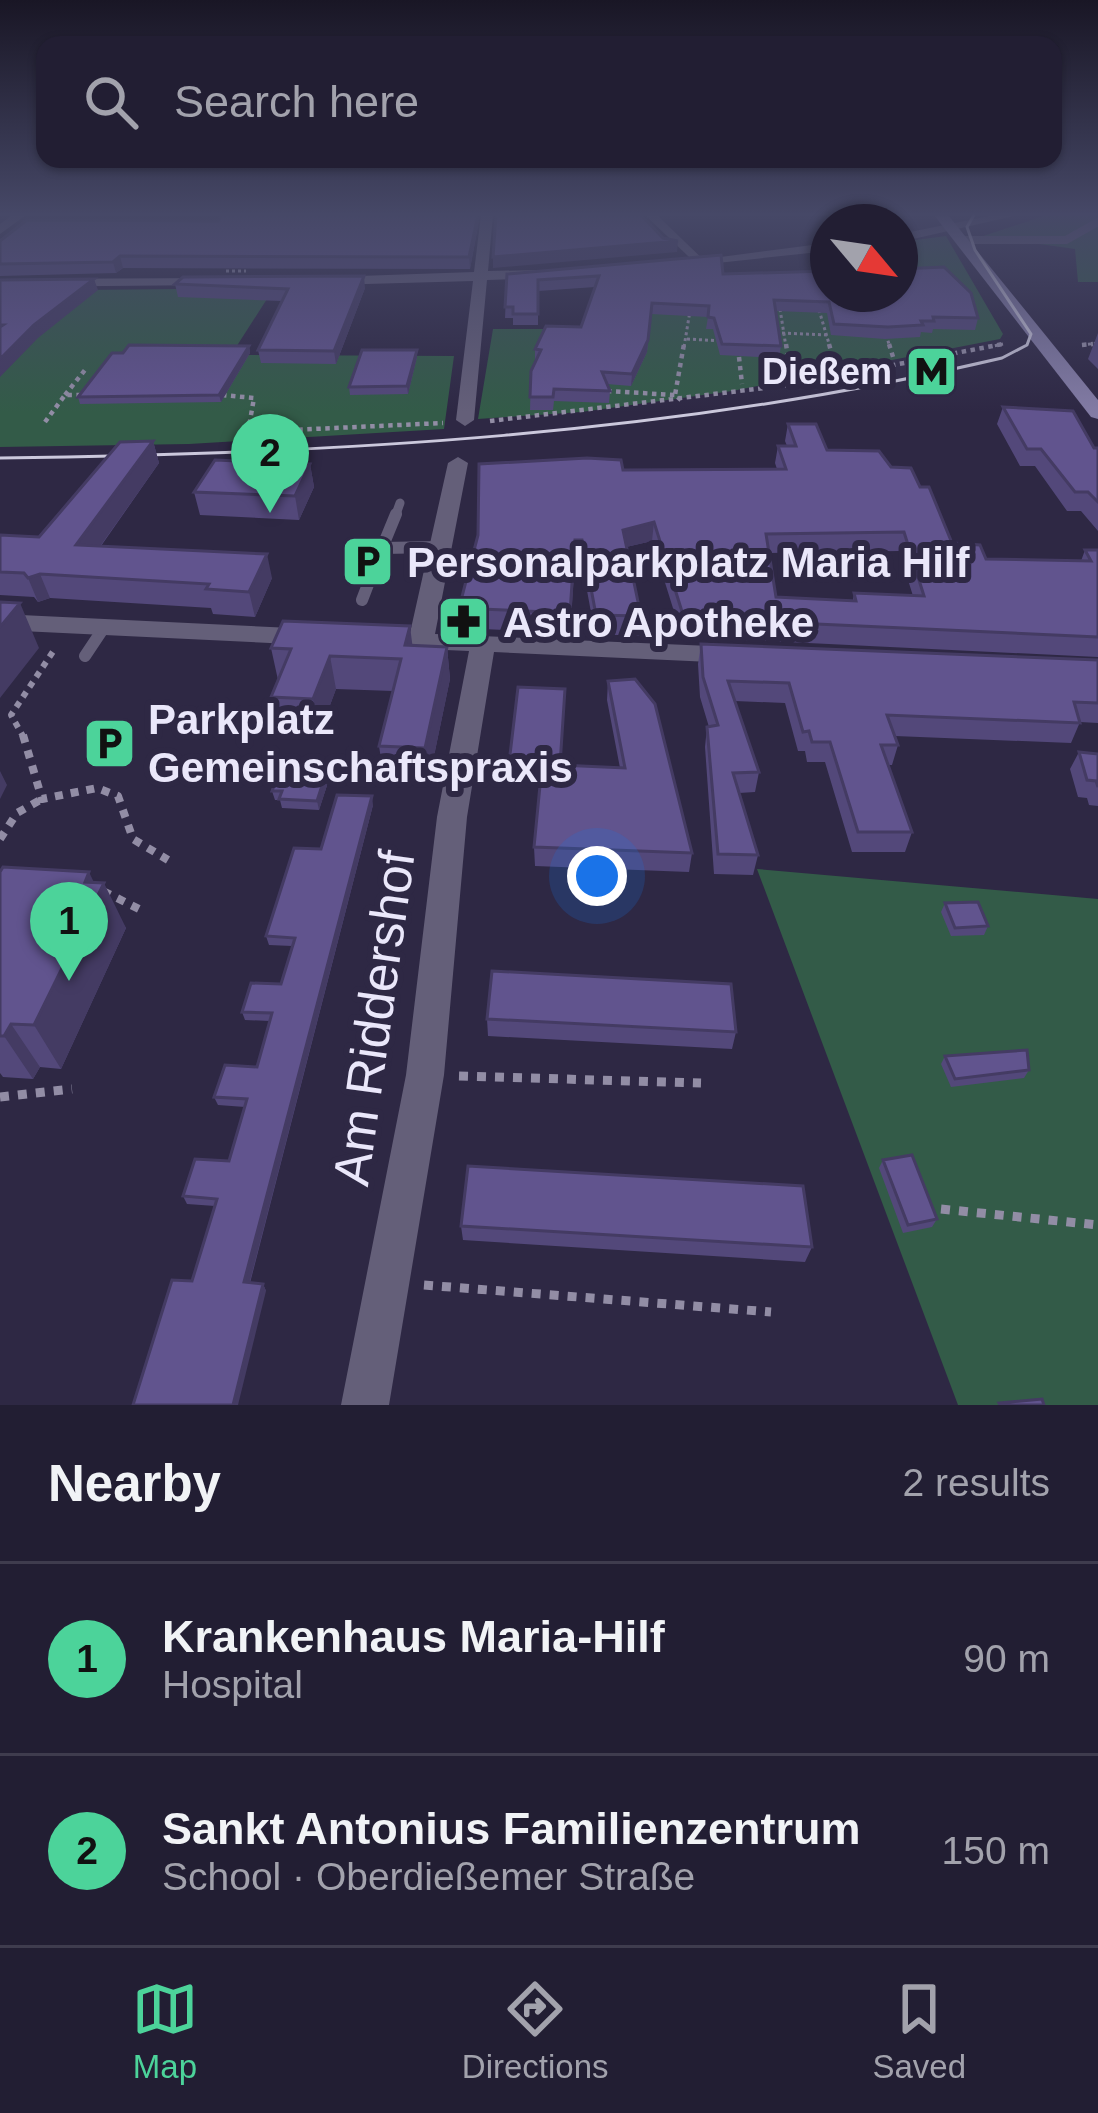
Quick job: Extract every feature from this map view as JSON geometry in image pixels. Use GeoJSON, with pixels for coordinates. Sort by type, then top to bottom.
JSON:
{"type":"FeatureCollection","features":[{"type":"Feature","properties":{"kind":"main road"},"geometry":{"type":"LineString","coordinates":[[992,281],[1098,413]]}},
{"type":"Feature","properties":{"kind":"street"},"geometry":{"type":"LineString","coordinates":[[0,283],[240,281]]}},
{"type":"Feature","properties":{"kind":"street"},"geometry":{"type":"LineString","coordinates":[[307,281],[326,281]]}},
{"type":"Feature","properties":{"kind":"street"},"geometry":{"type":"LineString","coordinates":[[467,421],[482,281]]}},
{"type":"Feature","properties":{"kind":"street"},"geometry":{"type":"LineString","coordinates":[[421,641],[458,463]]}},
{"type":"Feature","properties":{"kind":"street"},"geometry":{"type":"LineString","coordinates":[[0,622],[762,656]]}},
{"type":"Feature","properties":{"kind":"street","name":"Am Riddershof"},"geometry":{"type":"LineString","coordinates":[[365,1405],[425,1075],[452,817],[483,644]]}},
{"type":"Feature","properties":{"kind":"lane"},"geometry":{"type":"LineString","coordinates":[[362,600],[400,503]]}},
{"type":"Feature","properties":{"kind":"lane"},"geometry":{"type":"LineString","coordinates":[[382,548],[440,547]]}},
{"type":"Feature","properties":{"kind":"lane"},"geometry":{"type":"LineString","coordinates":[[85,656],[105,626]]}},
{"type":"Feature","properties":{"kind":"path"},"geometry":{"type":"LineString","coordinates":[[776,289],[791,377]]}},
{"type":"Feature","properties":{"kind":"path"},"geometry":{"type":"LineString","coordinates":[[678,397],[692,297]]}},
{"type":"Feature","properties":{"kind":"path"},"geometry":{"type":"LineString","coordinates":[[819,312],[836,369]]}},
{"type":"Feature","properties":{"kind":"path"},"geometry":{"type":"LineString","coordinates":[[771,333],[845,333]]}},
{"type":"Feature","properties":{"kind":"path"},"geometry":{"type":"LineString","coordinates":[[885,334],[894,360]]}},
{"type":"Feature","properties":{"kind":"path"},"geometry":{"type":"LineString","coordinates":[[686,339],[737,339],[742,384]]}},
{"type":"Feature","properties":{"kind":"path"},"geometry":{"type":"LineString","coordinates":[[222,395],[254,398],[248,432],[467,421],[678,397],[1003,344],[998,346]]}},
{"type":"Feature","properties":{"kind":"path"},"geometry":{"type":"LineString","coordinates":[[1082,345],[1098,344]]}},
{"type":"Feature","properties":{"kind":"path"},"geometry":{"type":"LineString","coordinates":[[44,422],[85,370]]}},
{"type":"Feature","properties":{"kind":"path"},"geometry":{"type":"LineString","coordinates":[[598,391],[678,397]]}},
{"type":"Feature","properties":{"kind":"path"},"geometry":{"type":"LineString","coordinates":[[65,395],[88,395]]}},
{"type":"Feature","properties":{"kind":"path"},"geometry":{"type":"LineString","coordinates":[[42,799],[32,773],[33,747],[11,715],[72,625]]}},
{"type":"Feature","properties":{"kind":"path"},"geometry":{"type":"LineString","coordinates":[[0,839],[16,813],[42,799],[97,788],[118,796],[133,838],[168,860]]}},
{"type":"Feature","properties":{"kind":"path"},"geometry":{"type":"LineString","coordinates":[[99,890],[145,912]]}},
{"type":"Feature","properties":{"kind":"path"},"geometry":{"type":"LineString","coordinates":[[425,1075],[701,1083]]}},
{"type":"Feature","properties":{"kind":"path"},"geometry":{"type":"LineString","coordinates":[[0,1097],[72,1089]]}},
{"type":"Feature","properties":{"kind":"path"},"geometry":{"type":"LineString","coordinates":[[940,1209],[1098,1225]]}},
{"type":"Feature","properties":{"kind":"path"},"geometry":{"type":"LineString","coordinates":[[385,1282],[771,1312]]}},
{"type":"Feature","properties":{"kind":"green space"},"geometry":{"type":"Polygon","coordinates":[[[918,281],[972,281],[1003,334],[1000,339],[732,391],[581,412],[478,419],[493,329],[613,329],[614,302],[810,297],[810,312],[918,312],[918,281]]]}},
{"type":"Feature","properties":{"kind":"green space"},"geometry":{"type":"Polygon","coordinates":[[[274,288],[231,355],[454,356],[444,429],[189,444],[0,447],[0,355],[81,290],[274,288]]]}},
{"type":"Feature","properties":{"kind":"green space"},"geometry":{"type":"Polygon","coordinates":[[[757,869],[1098,899],[1098,1405],[958,1405],[757,869]]]}},
{"type":"Feature","properties":{"kind":"building"},"geometry":{"type":"Polygon","coordinates":[[[0,281],[92,281],[34,325],[0,359],[0,281]]]}},
{"type":"Feature","properties":{"kind":"building"},"geometry":{"type":"Polygon","coordinates":[[[362,281],[334,351],[258,350],[288,289],[175,284],[362,281]]]}},
{"type":"Feature","properties":{"kind":"building"},"geometry":{"type":"Polygon","coordinates":[[[507,281],[538,281],[538,314],[513,314],[513,307],[505,307],[507,281]]]}},
{"type":"Feature","properties":{"kind":"building"},"geometry":{"type":"Polygon","coordinates":[[[597,281],[810,281],[810,301],[774,300],[781,346],[722,344],[714,318],[708,317],[709,306],[652,303],[648,340],[632,374],[602,372],[610,391],[554,389],[553,397],[530,397],[531,371],[541,350],[535,349],[546,326],[581,327],[597,281]]]}},
{"type":"Feature","properties":{"kind":"building"},"geometry":{"type":"Polygon","coordinates":[[[918,281],[958,281],[971,293],[978,318],[933,317],[934,321],[921,321],[923,325],[888,327],[834,324],[831,312],[918,312],[918,281]]]}},
{"type":"Feature","properties":{"kind":"building"},"geometry":{"type":"Polygon","coordinates":[[[129,345],[249,346],[219,395],[78,397],[112,353],[123,353],[129,345]]]}},
{"type":"Feature","properties":{"kind":"building"},"geometry":{"type":"Polygon","coordinates":[[[362,350],[417,350],[407,386],[349,387],[362,350]]]}},
{"type":"Feature","properties":{"kind":"building"},"geometry":{"type":"Polygon","coordinates":[[[1003,407],[1073,411],[1098,448],[1098,502],[1088,492],[1075,492],[1041,449],[1027,449],[1003,407]]]}},
{"type":"Feature","properties":{"kind":"building"},"geometry":{"type":"Polygon","coordinates":[[[788,424],[816,424],[827,450],[879,451],[891,467],[911,468],[920,487],[929,487],[952,543],[980,545],[986,559],[1091,561],[1085,550],[1098,550],[1098,637],[684,618],[654,522],[623,530],[641,616],[596,615],[582,540],[575,540],[570,613],[459,608],[478,535],[479,464],[587,458],[621,460],[623,470],[786,469],[778,446],[796,446],[788,424]],[[904,532],[766,534],[776,597],[856,601],[854,593],[924,596],[904,532]]]}},
{"type":"Feature","properties":{"kind":"building"},"geometry":{"type":"Polygon","coordinates":[[[153,441],[76,545],[267,554],[249,592],[206,589],[209,584],[40,574],[28,578],[24,573],[0,572],[0,535],[39,537],[120,442],[153,441]]]}},
{"type":"Feature","properties":{"kind":"building"},"geometry":{"type":"Polygon","coordinates":[[[215,460],[310,464],[295,496],[194,492],[215,460]]]}},
{"type":"Feature","properties":{"kind":"building"},"geometry":{"type":"Polygon","coordinates":[[[0,602],[20,603],[0,627],[0,602]]]}},
{"type":"Feature","properties":{"kind":"building"},"geometry":{"type":"Polygon","coordinates":[[[283,621],[410,626],[405,645],[447,647],[425,748],[379,746],[401,659],[330,656],[313,699],[271,697],[291,649],[271,648],[283,621]]]}},
{"type":"Feature","properties":{"kind":"building"},"geometry":{"type":"Polygon","coordinates":[[[701,644],[1098,660],[1098,703],[1074,702],[1080,723],[887,715],[898,745],[881,745],[912,832],[858,832],[830,742],[812,742],[809,731],[803,732],[789,683],[728,681],[759,772],[733,773],[758,855],[718,854],[707,727],[718,725],[703,677],[701,644]]]}},
{"type":"Feature","properties":{"kind":"building"},"geometry":{"type":"Polygon","coordinates":[[[635,679],[655,704],[692,853],[534,847],[542,765],[509,763],[518,687],[565,689],[560,765],[625,768],[608,681],[635,679]]]}},
{"type":"Feature","properties":{"kind":"building"},"geometry":{"type":"Polygon","coordinates":[[[1079,752],[1098,754],[1098,787],[1096,781],[1087,780],[1079,752]]]}},
{"type":"Feature","properties":{"kind":"building"},"geometry":{"type":"Polygon","coordinates":[[[284,760],[330,761],[317,801],[279,799],[282,791],[272,791],[284,760]]]}},
{"type":"Feature","properties":{"kind":"building"},"geometry":{"type":"Polygon","coordinates":[[[337,795],[372,796],[244,1282],[263,1284],[233,1405],[133,1405],[172,1280],[192,1281],[217,1199],[183,1196],[195,1159],[229,1161],[247,1099],[214,1097],[225,1065],[257,1067],[272,1013],[242,1012],[251,983],[281,984],[295,938],[266,936],[294,848],[321,849],[337,795]]]}},
{"type":"Feature","properties":{"kind":"building"},"geometry":{"type":"Polygon","coordinates":[[[3,867],[89,872],[85,882],[104,883],[34,1025],[11,1024],[0,1036],[0,872],[3,867]]]}},
{"type":"Feature","properties":{"kind":"building"},"geometry":{"type":"Polygon","coordinates":[[[978,902],[988,926],[955,928],[945,903],[978,902]]]}},
{"type":"Feature","properties":{"kind":"building"},"geometry":{"type":"Polygon","coordinates":[[[492,971],[731,984],[736,1032],[487,1019],[492,971]]]}},
{"type":"Feature","properties":{"kind":"building"},"geometry":{"type":"Polygon","coordinates":[[[1027,1050],[1029,1070],[955,1079],[945,1056],[1027,1050]]]}},
{"type":"Feature","properties":{"kind":"building"},"geometry":{"type":"Polygon","coordinates":[[[912,1155],[937,1219],[908,1225],[883,1160],[912,1155]]]}},
{"type":"Feature","properties":{"kind":"building"},"geometry":{"type":"Polygon","coordinates":[[[468,1166],[803,1186],[812,1247],[461,1226],[468,1166]]]}},
{"type":"Feature","properties":{"kind":"building"},"geometry":{"type":"Polygon","coordinates":[[[1042,1399],[1044,1405],[999,1403],[1042,1399]]]}},
{"type":"Feature","properties":{"kind":"tram line"},"geometry":{"type":"LineString","coordinates":[[0,458],[252,452],[504,435],[755,406],[879,384],[1002,358],[1027,345],[1031,334],[995,281]]}},
{"type":"Feature","properties":{"kind":"place","name":"Dießem"},"geometry":{"type":"Point","coordinates":[931,371]}},
{"type":"Feature","properties":{"kind":"place","name":"Sankt Antonius Familienzentrum"},"geometry":{"type":"Point","coordinates":[270,513]}},
{"type":"Feature","properties":{"kind":"place","name":"Personalparkplatz Maria Hilf"},"geometry":{"type":"Point","coordinates":[368,562]}},
{"type":"Feature","properties":{"kind":"place","name":"Astro Apotheke"},"geometry":{"type":"Point","coordinates":[464,622]}},
{"type":"Feature","properties":{"kind":"place","name":"Parkplatz Gemeinschaftspraxis"},"geometry":{"type":"Point","coordinates":[109,743]}},
{"type":"Feature","properties":{"kind":"place","name":"Krankenhaus Maria-Hilf"},"geometry":{"type":"Point","coordinates":[69,981]}}]}
